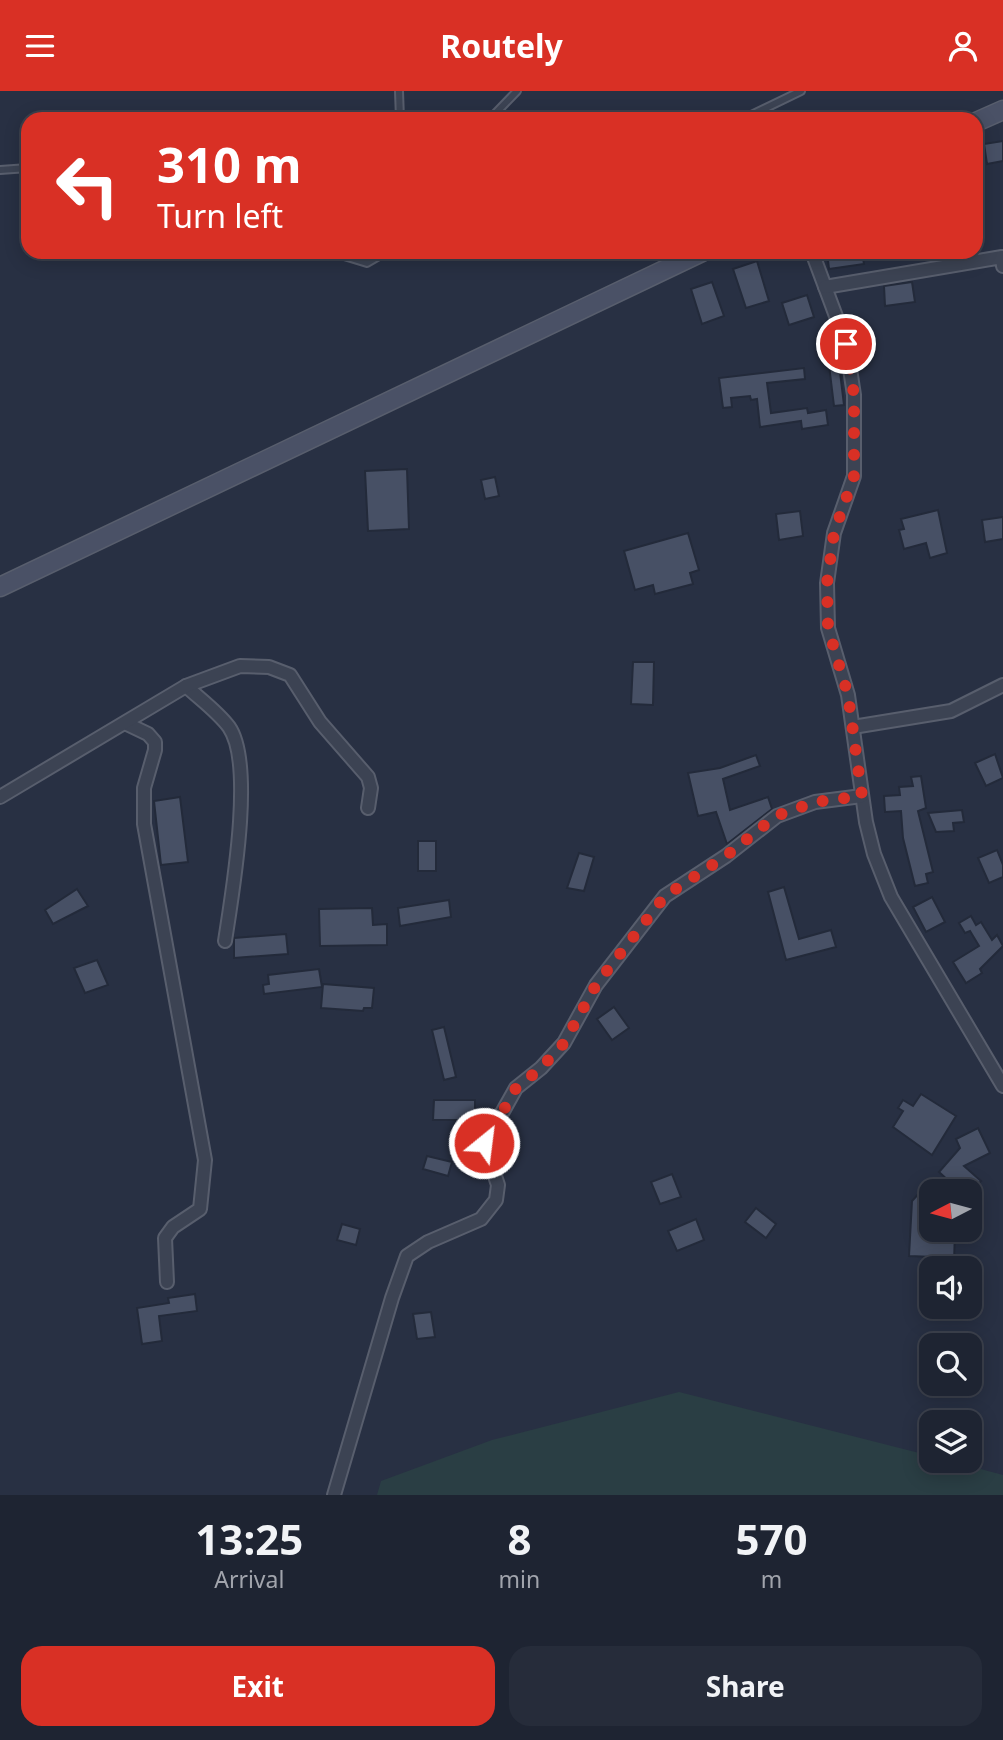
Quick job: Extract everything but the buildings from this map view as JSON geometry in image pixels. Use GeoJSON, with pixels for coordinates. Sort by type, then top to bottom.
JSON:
{"type":"FeatureCollection","features":[{"type":"Feature","properties":{"kind":"main road"},"geometry":{"type":"LineString","coordinates":[[983,119],[1003,110]]}},
{"type":"Feature","properties":{"kind":"main road"},"geometry":{"type":"LineString","coordinates":[[0,587],[687,259]]}},
{"type":"Feature","properties":{"kind":"street"},"geometry":{"type":"LineString","coordinates":[[815,259],[846,344],[854,395],[854,476],[834,533],[827,583],[828,628],[848,695],[862,796],[874,853],[891,897],[1003,1086]]}},
{"type":"Feature","properties":{"kind":"street"},"geometry":{"type":"LineString","coordinates":[[825,287],[1003,260]]}},
{"type":"Feature","properties":{"kind":"street"},"geometry":{"type":"LineString","coordinates":[[0,797],[186,686],[240,666],[269,667],[290,675],[320,722],[368,777],[371,788],[368,808]]}},
{"type":"Feature","properties":{"kind":"street"},"geometry":{"type":"LineString","coordinates":[[853,727],[958,709],[1003,685]]}},
{"type":"Feature","properties":{"kind":"street"},"geometry":{"type":"LineString","coordinates":[[186,686],[229,726],[236,739],[239,759],[240,835],[225,941]]}},
{"type":"Feature","properties":{"kind":"street"},"geometry":{"type":"LineString","coordinates":[[125,723],[148,734],[155,742],[144,788],[144,824],[205,1160],[200,1209],[173,1227],[165,1238],[167,1282]]}},
{"type":"Feature","properties":{"kind":"street"},"geometry":{"type":"LineString","coordinates":[[334,1495],[395,1287],[407,1256],[428,1242],[473,1223],[492,1206],[498,1185],[484,1143],[488,1124],[502,1113],[516,1088],[541,1068],[564,1043],[596,985],[656,904],[726,856],[776,816],[795,807],[862,796]]}},
{"type":"Feature","properties":{"kind":"lane"},"geometry":{"type":"LineString","coordinates":[[399,91],[400,112]]}},
{"type":"Feature","properties":{"kind":"lane"},"geometry":{"type":"LineString","coordinates":[[497,112],[517,91]]}},
{"type":"Feature","properties":{"kind":"lane"},"geometry":{"type":"LineString","coordinates":[[758,112],[801,91]]}},
{"type":"Feature","properties":{"kind":"lane"},"geometry":{"type":"LineString","coordinates":[[0,170],[21,168]]}},
{"type":"Feature","properties":{"kind":"lane"},"geometry":{"type":"LineString","coordinates":[[354,259],[367,263],[374,259]]}},
{"type":"Feature","properties":{"kind":"shaded area"},"geometry":{"type":"Polygon","coordinates":[[[679,1392],[919,1453],[919,1473],[982,1473],[982,1469],[1003,1475],[1003,1495],[377,1495],[381,1481],[492,1440],[679,1392]]]}},
{"type":"Feature","properties":{"kind":"route"},"geometry":{"type":"LineString","coordinates":[[484,1143],[488,1124],[502,1113],[516,1088],[541,1068],[564,1043],[596,985],[656,904],[682,883],[726,856],[776,816],[815,802],[862,796],[848,695],[834,657],[828,628],[827,583],[834,533],[854,476],[854,395],[846,344]]}}]}
